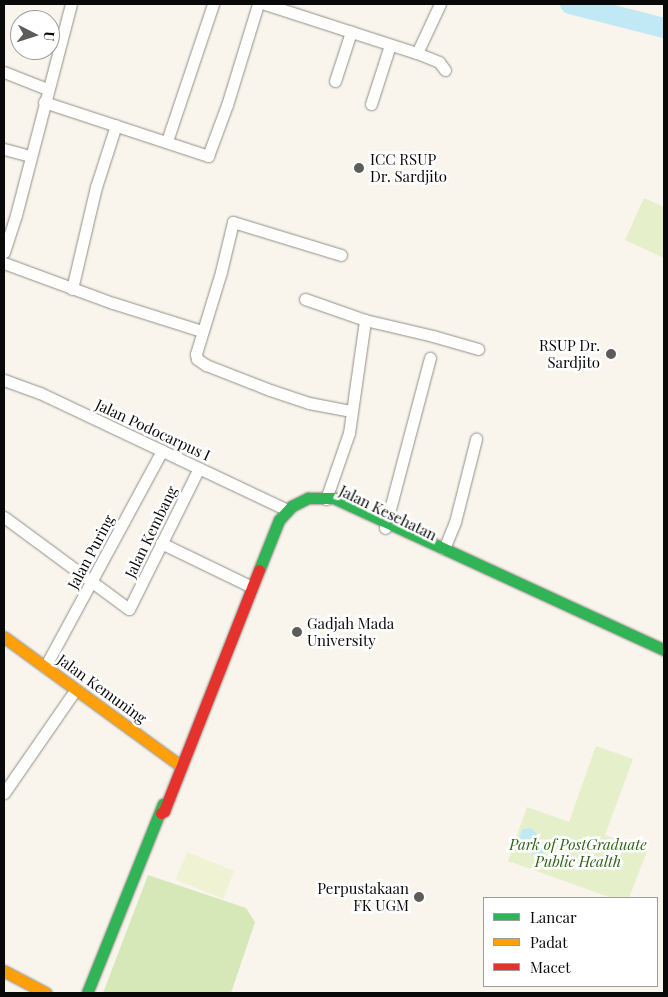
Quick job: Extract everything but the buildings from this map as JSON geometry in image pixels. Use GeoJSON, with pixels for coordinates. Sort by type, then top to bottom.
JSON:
{"type":"FeatureCollection","features":[{"type":"Feature","properties":{"kind":"street"},"geometry":{"type":"LineString","coordinates":[[4,252],[70,4]]}},
{"type":"Feature","properties":{"kind":"street"},"geometry":{"type":"LineString","coordinates":[[167,141],[213,4]]}},
{"type":"Feature","properties":{"kind":"street"},"geometry":{"type":"LineString","coordinates":[[44,102],[208,156],[227,105],[258,4]]}},
{"type":"Feature","properties":{"kind":"street"},"geometry":{"type":"LineString","coordinates":[[265,4],[417,53],[439,62],[445,70]]}},
{"type":"Feature","properties":{"kind":"street"},"geometry":{"type":"LineString","coordinates":[[417,53],[440,4]]}},
{"type":"Feature","properties":{"kind":"street"},"geometry":{"type":"LineString","coordinates":[[335,81],[351,32]]}},
{"type":"Feature","properties":{"kind":"street"},"geometry":{"type":"LineString","coordinates":[[371,104],[390,45]]}},
{"type":"Feature","properties":{"kind":"street"},"geometry":{"type":"LineString","coordinates":[[4,72],[47,89]]}},
{"type":"Feature","properties":{"kind":"street"},"geometry":{"type":"LineString","coordinates":[[72,289],[96,187],[116,126]]}},
{"type":"Feature","properties":{"kind":"street"},"geometry":{"type":"LineString","coordinates":[[4,149],[30,156]]}},
{"type":"Feature","properties":{"kind":"street"},"geometry":{"type":"LineString","coordinates":[[341,254],[233,222],[221,272],[196,354],[201,362],[270,390],[309,403],[351,411]]}},
{"type":"Feature","properties":{"kind":"street"},"geometry":{"type":"LineString","coordinates":[[4,263],[72,289],[202,331]]}},
{"type":"Feature","properties":{"kind":"street"},"geometry":{"type":"LineString","coordinates":[[305,299],[365,320],[478,349]]}},
{"type":"Feature","properties":{"kind":"street"},"geometry":{"type":"LineString","coordinates":[[326,500],[348,433],[365,320]]}},
{"type":"Feature","properties":{"kind":"street"},"geometry":{"type":"LineString","coordinates":[[385,526],[430,358]]}},
{"type":"Feature","properties":{"kind":"street","name":"Jalan Podocarpus I"},"geometry":{"type":"LineString","coordinates":[[4,380],[40,393],[287,510]]}},
{"type":"Feature","properties":{"kind":"street"},"geometry":{"type":"LineString","coordinates":[[444,549],[455,522],[476,439]]}},
{"type":"Feature","properties":{"kind":"street","name":"Jalan Puring"},"geometry":{"type":"LineString","coordinates":[[45,667],[162,451]]}},
{"type":"Feature","properties":{"kind":"street","name":"Jalan Kembang"},"geometry":{"type":"LineString","coordinates":[[92,582],[129,609],[199,468]]}},
{"type":"Feature","properties":{"kind":"street","name":"Jalan Kesehatan"},"geometry":{"type":"LineString","coordinates":[[287,510],[308,498],[318,497],[326,500],[334,498],[385,526],[557,605],[664,658]]}},
{"type":"Feature","properties":{"kind":"street"},"geometry":{"type":"LineString","coordinates":[[91,993],[204,702],[207,699],[279,520],[287,510]]}},
{"type":"Feature","properties":{"kind":"street"},"geometry":{"type":"LineString","coordinates":[[4,517],[92,582]]}},
{"type":"Feature","properties":{"kind":"street","name":"Jalan Kesehatan"},"geometry":{"type":"LineString","coordinates":[[409,537],[444,549],[501,579]]}},
{"type":"Feature","properties":{"kind":"street"},"geometry":{"type":"LineString","coordinates":[[161,543],[252,587]]}},
{"type":"Feature","properties":{"kind":"street","name":"Jalan Kesehatan"},"geometry":{"type":"LineString","coordinates":[[557,605],[664,650]]}},
{"type":"Feature","properties":{"kind":"street","name":"Jalan Kemuning"},"geometry":{"type":"LineString","coordinates":[[4,637],[180,765]]}},
{"type":"Feature","properties":{"kind":"street"},"geometry":{"type":"LineString","coordinates":[[4,792],[76,689]]}},
{"type":"Feature","properties":{"kind":"street"},"geometry":{"type":"LineString","coordinates":[[87,993],[118,921]]}},
{"type":"Feature","properties":{"kind":"street"},"geometry":{"type":"LineString","coordinates":[[4,971],[46,993]]}},
{"type":"Feature","properties":{"kind":"green space"},"geometry":{"type":"Polygon","coordinates":[[[644,198],[664,207],[664,258],[625,240],[644,198]]]}},
{"type":"Feature","properties":{"kind":"green space","name":"Park of PostGraduate Public Health"},"geometry":{"type":"Polygon","coordinates":[[[596,746],[633,759],[605,835],[647,851],[629,897],[609,897],[508,861],[527,807],[569,822],[596,746]]]}},
{"type":"Feature","properties":{"kind":"green space"},"geometry":{"type":"Polygon","coordinates":[[[187,852],[234,871],[223,899],[176,880],[187,852]]]}},
{"type":"Feature","properties":{"kind":"green space"},"geometry":{"type":"Polygon","coordinates":[[[148,875],[246,908],[255,922],[231,993],[103,993],[148,875]]]}},
{"type":"Feature","properties":{"kind":"water"},"geometry":{"type":"Polygon","coordinates":[[[531,828],[537,834],[535,841],[546,846],[542,857],[515,847],[523,829],[531,828]]]}},
{"type":"Feature","properties":{"kind":"waterway"},"geometry":{"type":"LineString","coordinates":[[570,4],[664,28]]}},
{"type":"Feature","properties":{"kind":"traffic: fast"},"geometry":{"type":"LineString","coordinates":[[259,570],[279,520],[292,506],[308,498],[334,498],[664,650]]}},
{"type":"Feature","properties":{"kind":"traffic: fast"},"geometry":{"type":"LineString","coordinates":[[87,993],[163,804]]}},
{"type":"Feature","properties":{"kind":"traffic: slow"},"geometry":{"type":"LineString","coordinates":[[4,637],[182,767]]}},
{"type":"Feature","properties":{"kind":"traffic: slow"},"geometry":{"type":"LineString","coordinates":[[4,971],[46,993]]}},
{"type":"Feature","properties":{"kind":"traffic: jam"},"geometry":{"type":"LineString","coordinates":[[161,813],[164,811],[259,570]]}},
{"type":"Feature","properties":{"kind":"place","name":"ICC RSUP Dr. Sardjito"},"geometry":{"type":"Point","coordinates":[359,168]}},
{"type":"Feature","properties":{"kind":"place","name":"RSUP Dr. Sardjito"},"geometry":{"type":"Point","coordinates":[611,354]}},
{"type":"Feature","properties":{"kind":"place","name":"Gadjah Mada University"},"geometry":{"type":"Point","coordinates":[297,632]}},
{"type":"Feature","properties":{"kind":"place","name":"Perpustakaan FK UGM"},"geometry":{"type":"Point","coordinates":[419,897]}}]}
